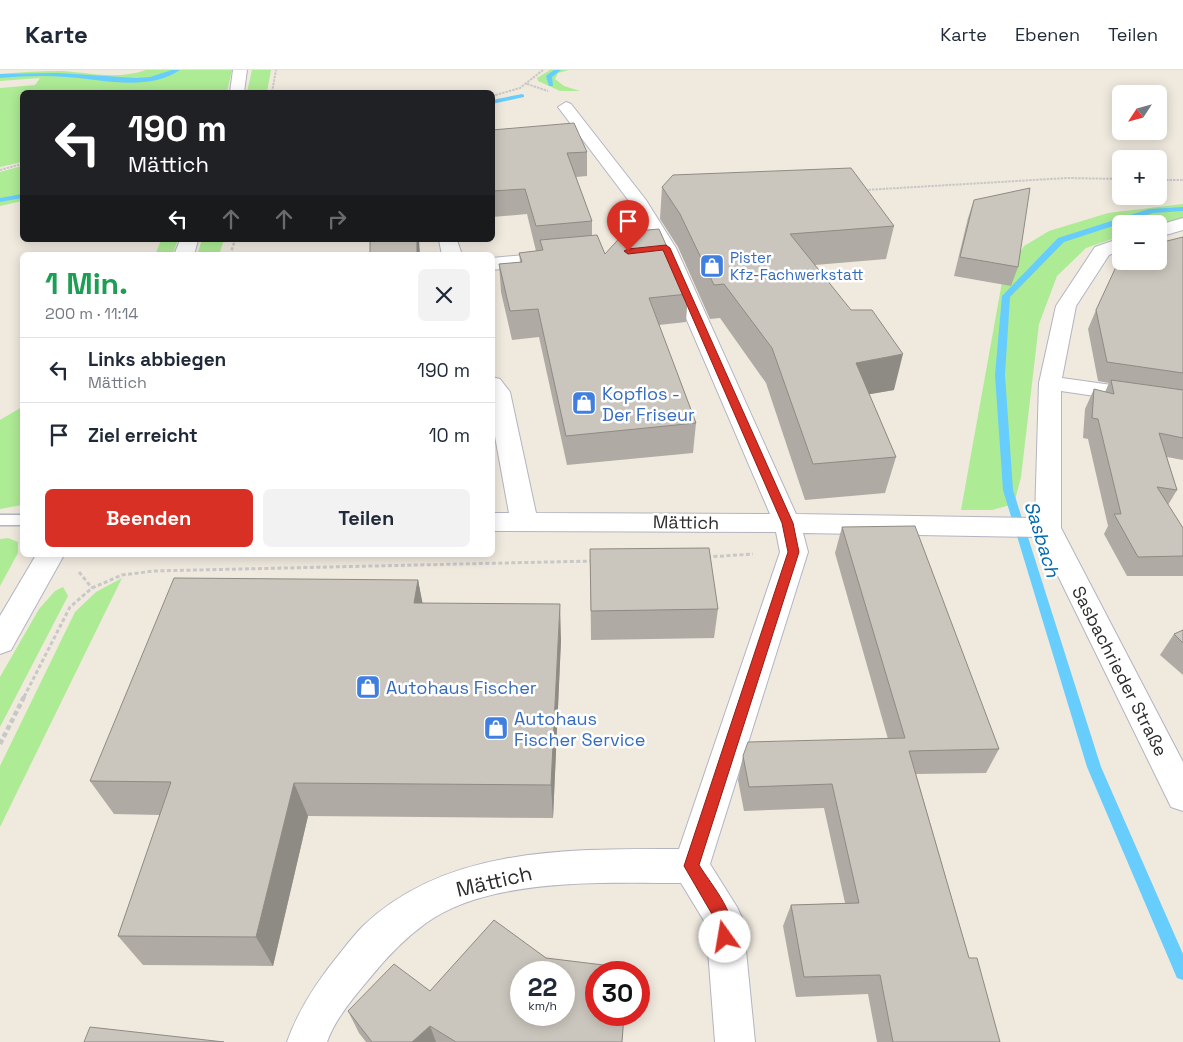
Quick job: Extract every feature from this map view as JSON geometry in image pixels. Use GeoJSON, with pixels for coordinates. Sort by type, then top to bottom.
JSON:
{"type":"FeatureCollection","features":[{"type":"Feature","properties":{"kind":"street"},"geometry":{"type":"LineString","coordinates":[[237,90],[240,70]]}},
{"type":"Feature","properties":{"kind":"street"},"geometry":{"type":"LineString","coordinates":[[566,107],[640,204],[656,249],[790,538],[691,866],[724,920],[735,1042]]}},
{"type":"Feature","properties":{"kind":"street"},"geometry":{"type":"LineString","coordinates":[[1167,229],[1183,224]]}},
{"type":"Feature","properties":{"kind":"street","name":"Sasbachrieder Straße"},"geometry":{"type":"LineString","coordinates":[[1112,247],[1102,251],[1066,306],[1050,383],[1040,528],[1180,786]]}},
{"type":"Feature","properties":{"kind":"street"},"geometry":{"type":"LineString","coordinates":[[495,264],[579,256]]}},
{"type":"Feature","properties":{"kind":"street"},"geometry":{"type":"LineString","coordinates":[[1050,383],[1183,402]]}},
{"type":"Feature","properties":{"kind":"street"},"geometry":{"type":"LineString","coordinates":[[495,387],[499,392],[524,521]]}},
{"type":"Feature","properties":{"kind":"street","name":"Mättich"},"geometry":{"type":"LineString","coordinates":[[495,522],[524,521],[790,538],[981,528],[1040,528]]}},
{"type":"Feature","properties":{"kind":"street"},"geometry":{"type":"LineString","coordinates":[[0,642],[49,557]]}},
{"type":"Feature","properties":{"kind":"street","name":"Mättich"},"geometry":{"type":"LineString","coordinates":[[307,1042],[312,1027],[354,963],[398,920],[453,888],[516,872],[534,870],[568,867],[691,866]]}},
{"type":"Feature","properties":{"kind":"lane"},"geometry":{"type":"LineString","coordinates":[[0,520],[20,520]]}},
{"type":"Feature","properties":{"kind":"path"},"geometry":{"type":"LineString","coordinates":[[272,90],[276,70]]}},
{"type":"Feature","properties":{"kind":"path"},"geometry":{"type":"LineString","coordinates":[[495,95],[519,89],[527,84],[531,77],[543,70]]}},
{"type":"Feature","properties":{"kind":"path"},"geometry":{"type":"LineString","coordinates":[[0,170],[20,165]]}},
{"type":"Feature","properties":{"kind":"path"},"geometry":{"type":"LineString","coordinates":[[858,191],[1067,178],[1112,179]]}},
{"type":"Feature","properties":{"kind":"path"},"geometry":{"type":"LineString","coordinates":[[1167,180],[1183,180]]}},
{"type":"Feature","properties":{"kind":"path"},"geometry":{"type":"LineString","coordinates":[[697,557],[790,538]]}},
{"type":"Feature","properties":{"kind":"path"},"geometry":{"type":"LineString","coordinates":[[0,744],[70,608],[92,588],[122,575],[154,571],[599,561]]}},
{"type":"Feature","properties":{"kind":"path"},"geometry":{"type":"LineString","coordinates":[[81,568],[78,574],[92,588]]}},
{"type":"Feature","properties":{"kind":"green space"},"geometry":{"type":"Polygon","coordinates":[[[146,70],[232,70],[227,90],[20,90],[20,162],[0,167],[0,88],[35,85],[40,78],[0,81],[0,74],[62,71],[115,75],[146,70]]]}},
{"type":"Feature","properties":{"kind":"green space"},"geometry":{"type":"Polygon","coordinates":[[[252,70],[271,70],[267,90],[247,90],[252,70]]]}},
{"type":"Feature","properties":{"kind":"green space"},"geometry":{"type":"Polygon","coordinates":[[[550,70],[569,70],[558,73],[555,79],[564,86],[580,91],[560,91],[538,81],[537,78],[550,70]]]}},
{"type":"Feature","properties":{"kind":"green space"},"geometry":{"type":"Polygon","coordinates":[[[20,167],[20,201],[0,206],[0,172],[20,167]]]}},
{"type":"Feature","properties":{"kind":"green space"},"geometry":{"type":"Polygon","coordinates":[[[1183,204],[1183,220],[1167,223],[1167,215],[1112,215],[1112,239],[1086,248],[1057,276],[1039,324],[1021,477],[1014,504],[992,510],[961,510],[1002,282],[1024,246],[1049,231],[1108,213],[1183,204]]]}},
{"type":"Feature","properties":{"kind":"green space"},"geometry":{"type":"Polygon","coordinates":[[[160,242],[177,242],[173,252],[156,252],[160,242]]]}},
{"type":"Feature","properties":{"kind":"green space"},"geometry":{"type":"Polygon","coordinates":[[[201,242],[223,242],[220,252],[198,252],[201,242]]]}},
{"type":"Feature","properties":{"kind":"green space"},"geometry":{"type":"Polygon","coordinates":[[[20,408],[20,505],[0,509],[0,420],[20,408]]]}},
{"type":"Feature","properties":{"kind":"green space"},"geometry":{"type":"Polygon","coordinates":[[[8,538],[18,542],[18,553],[0,586],[0,539],[8,538]]]}},
{"type":"Feature","properties":{"kind":"green space"},"geometry":{"type":"Polygon","coordinates":[[[122,578],[0,827],[0,766],[75,612],[96,592],[122,578]]]}},
{"type":"Feature","properties":{"kind":"green space"},"geometry":{"type":"Polygon","coordinates":[[[63,587],[68,596],[0,727],[0,677],[39,609],[55,591],[63,587]]]}},
{"type":"Feature","properties":{"kind":"building"},"geometry":{"type":"Polygon","coordinates":[[[574,123],[587,152],[567,153],[592,221],[536,226],[525,189],[495,191],[495,130],[574,123]]]}},
{"type":"Feature","properties":{"kind":"building"},"geometry":{"type":"Polygon","coordinates":[[[851,168],[894,226],[790,234],[851,310],[872,310],[903,354],[856,363],[896,457],[813,464],[772,348],[724,284],[714,285],[680,214],[662,187],[673,175],[851,168]]]}},
{"type":"Feature","properties":{"kind":"building"},"geometry":{"type":"Polygon","coordinates":[[[1030,188],[1018,267],[960,257],[974,200],[1030,188]]]}},
{"type":"Feature","properties":{"kind":"building"},"geometry":{"type":"Polygon","coordinates":[[[659,229],[688,294],[649,298],[696,423],[566,436],[538,309],[510,311],[499,264],[522,262],[519,253],[543,250],[540,240],[597,235],[605,254],[625,232],[659,229]]]}},
{"type":"Feature","properties":{"kind":"building"},"geometry":{"type":"Polygon","coordinates":[[[1183,237],[1183,373],[1107,362],[1096,310],[1115,270],[1167,270],[1167,241],[1183,237]]]}},
{"type":"Feature","properties":{"kind":"building"},"geometry":{"type":"Polygon","coordinates":[[[370,242],[417,242],[417,252],[370,252],[370,242]]]}},
{"type":"Feature","properties":{"kind":"building"},"geometry":{"type":"Polygon","coordinates":[[[1111,380],[1183,390],[1183,438],[1159,433],[1177,490],[1157,487],[1183,528],[1183,556],[1138,557],[1114,514],[1121,514],[1098,419],[1092,418],[1094,389],[1114,394],[1111,380]]]}},
{"type":"Feature","properties":{"kind":"building"},"geometry":{"type":"Polygon","coordinates":[[[915,526],[999,749],[909,751],[969,958],[977,958],[1000,1042],[893,1042],[880,975],[804,977],[791,905],[859,903],[832,784],[749,787],[743,756],[748,742],[905,738],[842,527],[915,526]]]}},
{"type":"Feature","properties":{"kind":"building"},"geometry":{"type":"Polygon","coordinates":[[[709,548],[718,609],[591,611],[590,549],[709,548]]]}},
{"type":"Feature","properties":{"kind":"building"},"geometry":{"type":"Polygon","coordinates":[[[174,578],[418,580],[414,603],[560,604],[551,785],[294,783],[256,937],[118,936],[171,782],[90,781],[174,578]]]}},
{"type":"Feature","properties":{"kind":"building"},"geometry":{"type":"Polygon","coordinates":[[[1183,630],[1183,643],[1174,634],[1183,630]]]}},
{"type":"Feature","properties":{"kind":"building"},"geometry":{"type":"Polygon","coordinates":[[[494,920],[546,958],[571,961],[510,961],[510,1026],[575,1026],[575,962],[585,963],[585,1026],[623,1026],[622,1042],[456,1042],[430,1026],[412,1042],[372,1042],[348,1011],[394,964],[430,991],[494,920]]]}},
{"type":"Feature","properties":{"kind":"building"},"geometry":{"type":"Polygon","coordinates":[[[90,1027],[224,1042],[84,1042],[90,1027]]]}},
{"type":"Feature","properties":{"kind":"waterway"},"geometry":{"type":"LineString","coordinates":[[0,76],[58,75],[136,80],[150,79],[177,70]]}},
{"type":"Feature","properties":{"kind":"waterway"},"geometry":{"type":"LineString","coordinates":[[551,85],[549,76],[558,70]]}},
{"type":"Feature","properties":{"kind":"waterway"},"geometry":{"type":"LineString","coordinates":[[495,101],[522,96]]}},
{"type":"Feature","properties":{"kind":"waterway"},"geometry":{"type":"LineString","coordinates":[[0,200],[20,196]]}},
{"type":"Feature","properties":{"kind":"waterway","name":"Sasbach"},"geometry":{"type":"LineString","coordinates":[[1183,209],[1152,211],[1061,240],[1006,296],[1000,375],[1008,490],[1094,767],[1183,972]]}},
{"type":"Feature","properties":{"kind":"place","name":"Pister Kfz-Fachwerkstatt"},"geometry":{"type":"Point","coordinates":[712,266]}},
{"type":"Feature","properties":{"kind":"place","name":"Kopflos - Der Friseur"},"geometry":{"type":"Point","coordinates":[584,403]}},
{"type":"Feature","properties":{"kind":"place","name":"Autohaus Fischer"},"geometry":{"type":"Point","coordinates":[368,687]}},
{"type":"Feature","properties":{"kind":"place","name":"Autohaus Fischer Service"},"geometry":{"type":"Point","coordinates":[496,728]}},
{"type":"Feature","properties":{"kind":"route"},"geometry":{"type":"LineString","coordinates":[[628,251],[666,248],[787,523],[794,552],[691,866],[724,920],[725,937]]}}]}
